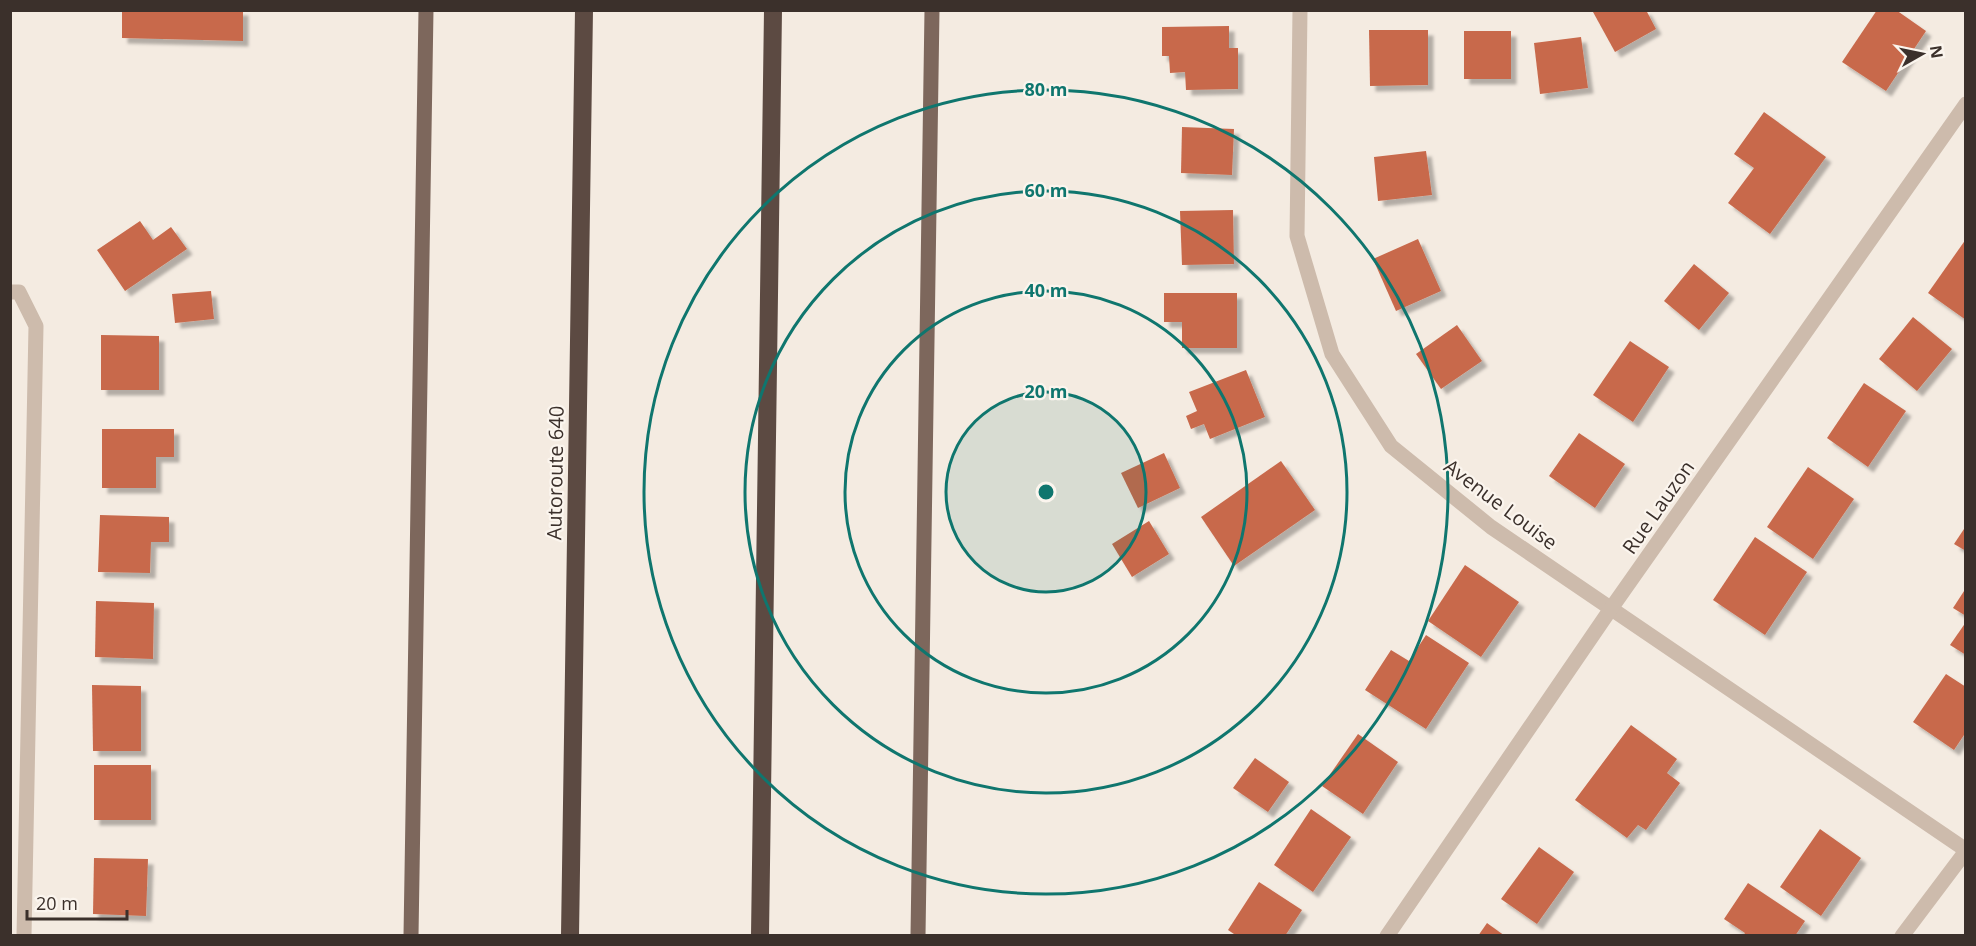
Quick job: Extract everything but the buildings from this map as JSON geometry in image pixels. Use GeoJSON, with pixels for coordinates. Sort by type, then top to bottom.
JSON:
{"type":"FeatureCollection","features":[{"type":"Feature","properties":{"kind":"highway","name":"Autoroute 640"},"geometry":{"type":"LineString","coordinates":[[570,936],[584,10]]}},
{"type":"Feature","properties":{"kind":"highway"},"geometry":{"type":"LineString","coordinates":[[760,936],[773,10]]}},
{"type":"Feature","properties":{"kind":"main road"},"geometry":{"type":"LineString","coordinates":[[411,936],[426,10]]}},
{"type":"Feature","properties":{"kind":"main road"},"geometry":{"type":"LineString","coordinates":[[918,936],[932,10]]}},
{"type":"Feature","properties":{"kind":"street","name":"Avenue Louise"},"geometry":{"type":"LineString","coordinates":[[1300,10],[1297,236],[1332,354],[1391,446],[1491,527],[1965,851]]}},
{"type":"Feature","properties":{"kind":"street","name":"Rue Lauzon"},"geometry":{"type":"LineString","coordinates":[[1387,936],[1610,610],[1965,104]]}},
{"type":"Feature","properties":{"kind":"street"},"geometry":{"type":"LineString","coordinates":[[15,292],[36,326],[24,936]]}},
{"type":"Feature","properties":{"kind":"street"},"geometry":{"type":"LineString","coordinates":[[1902,936],[1965,851]]}}]}
